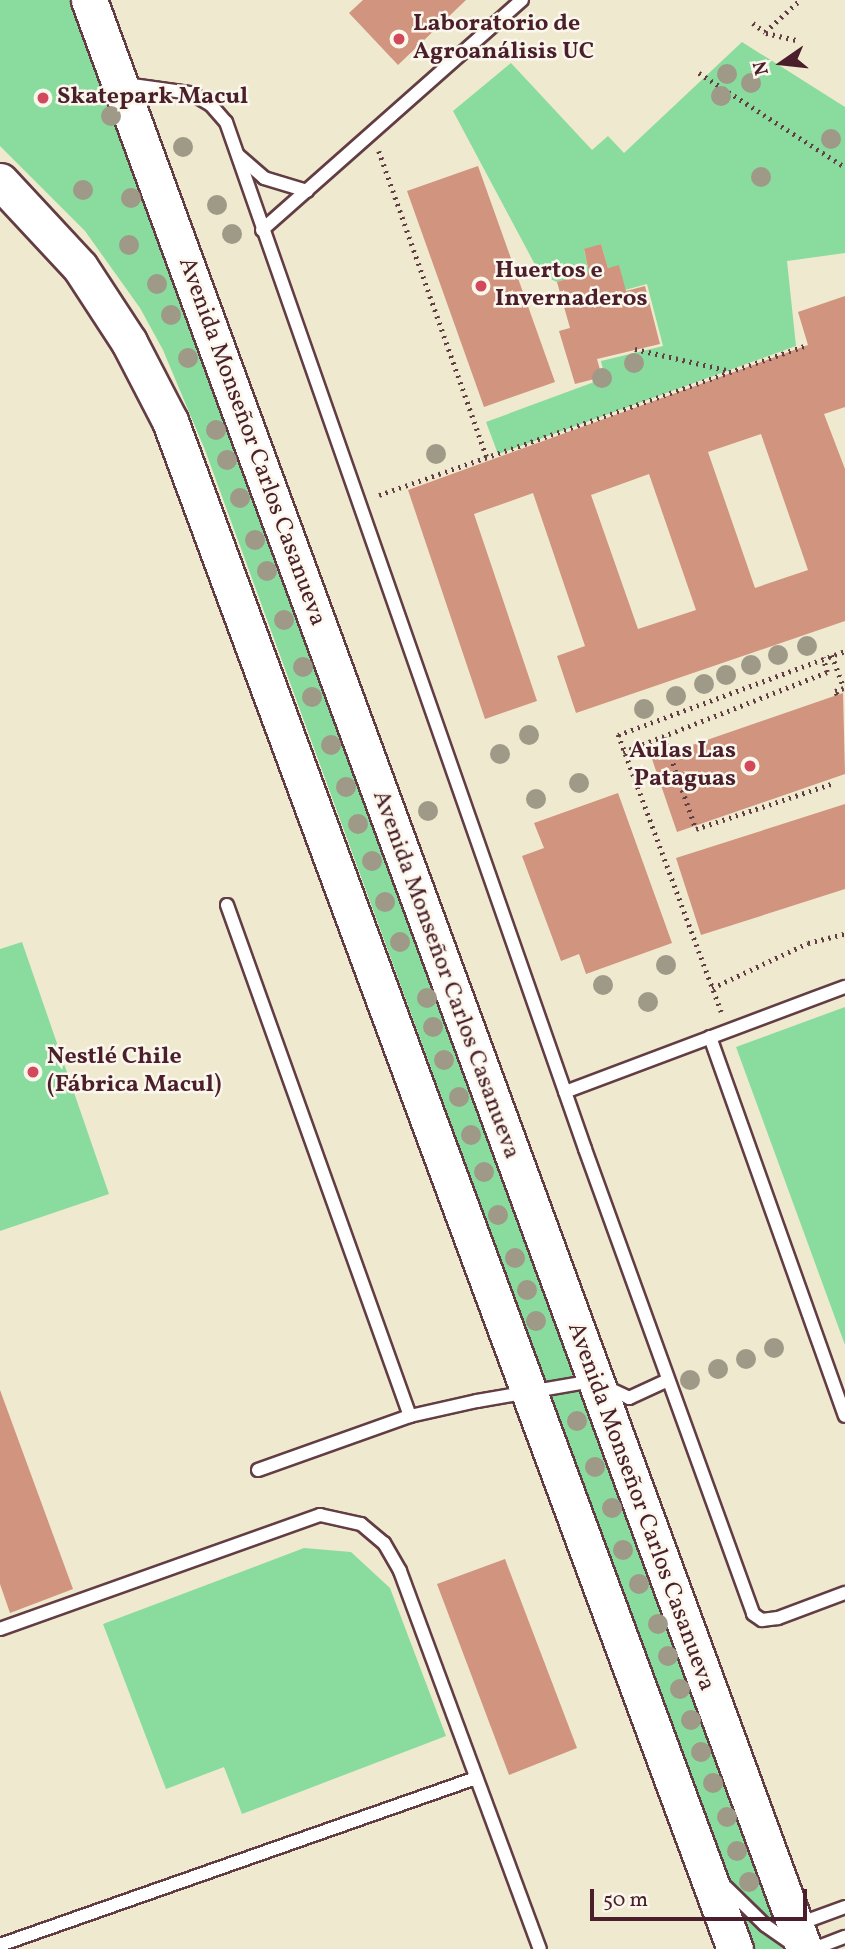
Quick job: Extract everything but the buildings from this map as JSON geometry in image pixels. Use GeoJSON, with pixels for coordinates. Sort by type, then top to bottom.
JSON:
{"type":"FeatureCollection","features":[{"type":"Feature","properties":{"kind":"main road","name":"Avenida Monseñor Carlos Casanueva"},"geometry":{"type":"LineString","coordinates":[[89,0],[593,1381],[803,1943]]}},
{"type":"Feature","properties":{"kind":"main road"},"geometry":{"type":"LineString","coordinates":[[0,181],[80,267],[130,342],[170,421],[735,1949]]}},
{"type":"Feature","properties":{"kind":"lane"},"geometry":{"type":"LineString","coordinates":[[262,230],[522,0]]}},
{"type":"Feature","properties":{"kind":"lane"},"geometry":{"type":"LineString","coordinates":[[121,84],[166,87],[198,97],[226,122],[565,1092],[753,1614],[762,1620],[778,1618],[845,1593]]}},
{"type":"Feature","properties":{"kind":"lane"},"geometry":{"type":"LineString","coordinates":[[235,152],[264,178],[307,191]]}},
{"type":"Feature","properties":{"kind":"lane"},"geometry":{"type":"LineString","coordinates":[[227,905],[410,1416]]}},
{"type":"Feature","properties":{"kind":"lane"},"geometry":{"type":"LineString","coordinates":[[565,1092],[845,987]]}},
{"type":"Feature","properties":{"kind":"lane"},"geometry":{"type":"LineString","coordinates":[[710,1037],[845,1416]]}},
{"type":"Feature","properties":{"kind":"lane"},"geometry":{"type":"LineString","coordinates":[[258,1470],[410,1416],[528,1390],[593,1381],[629,1398],[668,1380]]}},
{"type":"Feature","properties":{"kind":"lane"},"geometry":{"type":"LineString","coordinates":[[0,1629],[261,1533],[320,1515],[348,1519],[372,1532],[394,1556],[540,1949]]}},
{"type":"Feature","properties":{"kind":"lane"},"geometry":{"type":"LineString","coordinates":[[0,1945],[476,1778]]}},
{"type":"Feature","properties":{"kind":"lane"},"geometry":{"type":"LineString","coordinates":[[696,1840],[734,1899],[803,1943],[845,1937]]}},
{"type":"Feature","properties":{"kind":"lane"},"geometry":{"type":"LineString","coordinates":[[803,1943],[845,1907]]}},
{"type":"Feature","properties":{"kind":"path"},"geometry":{"type":"LineString","coordinates":[[765,32],[800,0]]}},
{"type":"Feature","properties":{"kind":"path"},"geometry":{"type":"LineString","coordinates":[[753,23],[765,32],[796,40]]}},
{"type":"Feature","properties":{"kind":"path"},"geometry":{"type":"LineString","coordinates":[[699,73],[845,167]]}},
{"type":"Feature","properties":{"kind":"path"},"geometry":{"type":"LineString","coordinates":[[373,133],[487,457]]}},
{"type":"Feature","properties":{"kind":"path"},"geometry":{"type":"LineString","coordinates":[[358,503],[808,345]]}},
{"type":"Feature","properties":{"kind":"path"},"geometry":{"type":"LineString","coordinates":[[635,349],[733,372]]}},
{"type":"Feature","properties":{"kind":"path"},"geometry":{"type":"LineString","coordinates":[[728,1030],[618,736],[845,651]]}},
{"type":"Feature","properties":{"kind":"path"},"geometry":{"type":"LineString","coordinates":[[832,655],[844,688],[835,691],[836,695]]}},
{"type":"Feature","properties":{"kind":"path"},"geometry":{"type":"LineString","coordinates":[[623,752],[827,672],[823,658]]}},
{"type":"Feature","properties":{"kind":"path"},"geometry":{"type":"LineString","coordinates":[[664,737],[696,829],[834,783]]}},
{"type":"Feature","properties":{"kind":"path"},"geometry":{"type":"LineString","coordinates":[[712,988],[808,943],[845,934]]}},
{"type":"Feature","properties":{"kind":"green space"},"geometry":{"type":"Polygon","coordinates":[[[0,0],[78,0],[787,1949],[753,1949],[205,450],[163,350],[140,308],[85,231],[0,146],[0,0]]]}},
{"type":"Feature","properties":{"kind":"green space"},"geometry":{"type":"Polygon","coordinates":[[[742,42],[845,107],[845,253],[787,261],[796,346],[498,454],[486,422],[605,378],[601,361],[663,346],[647,284],[625,290],[619,266],[608,268],[601,244],[584,250],[589,272],[557,282],[540,274],[453,111],[511,63],[592,150],[608,136],[624,153],[742,42]]]}},
{"type":"Feature","properties":{"kind":"green space","name":"Nestlé Chile (Fábrica Macul)"},"geometry":{"type":"Polygon","coordinates":[[[22,942],[109,1194],[0,1231],[0,949],[22,942]]]}},
{"type":"Feature","properties":{"kind":"green space"},"geometry":{"type":"Polygon","coordinates":[[[845,1007],[845,1345],[736,1047],[845,1007]]]}},
{"type":"Feature","properties":{"kind":"green space"},"geometry":{"type":"Polygon","coordinates":[[[304,1548],[351,1552],[390,1588],[446,1736],[242,1814],[224,1767],[166,1789],[103,1624],[304,1548]]]}},
{"type":"Feature","properties":{"kind":"place","name":"Laboratorio de Agroanálisis UC"},"geometry":{"type":"Point","coordinates":[399,39]}},
{"type":"Feature","properties":{"kind":"place","name":"Skatepark Macul"},"geometry":{"type":"Point","coordinates":[43,98]}},
{"type":"Feature","properties":{"kind":"place","name":"Huertos e Invernaderos"},"geometry":{"type":"Point","coordinates":[481,286]}},
{"type":"Feature","properties":{"kind":"place","name":"Aulas Las Pataguas"},"geometry":{"type":"Point","coordinates":[750,766]}},
{"type":"Feature","properties":{"kind":"place","name":"Nestlé Chile (Fábrica Macul)"},"geometry":{"type":"Point","coordinates":[33,1072]}}]}
